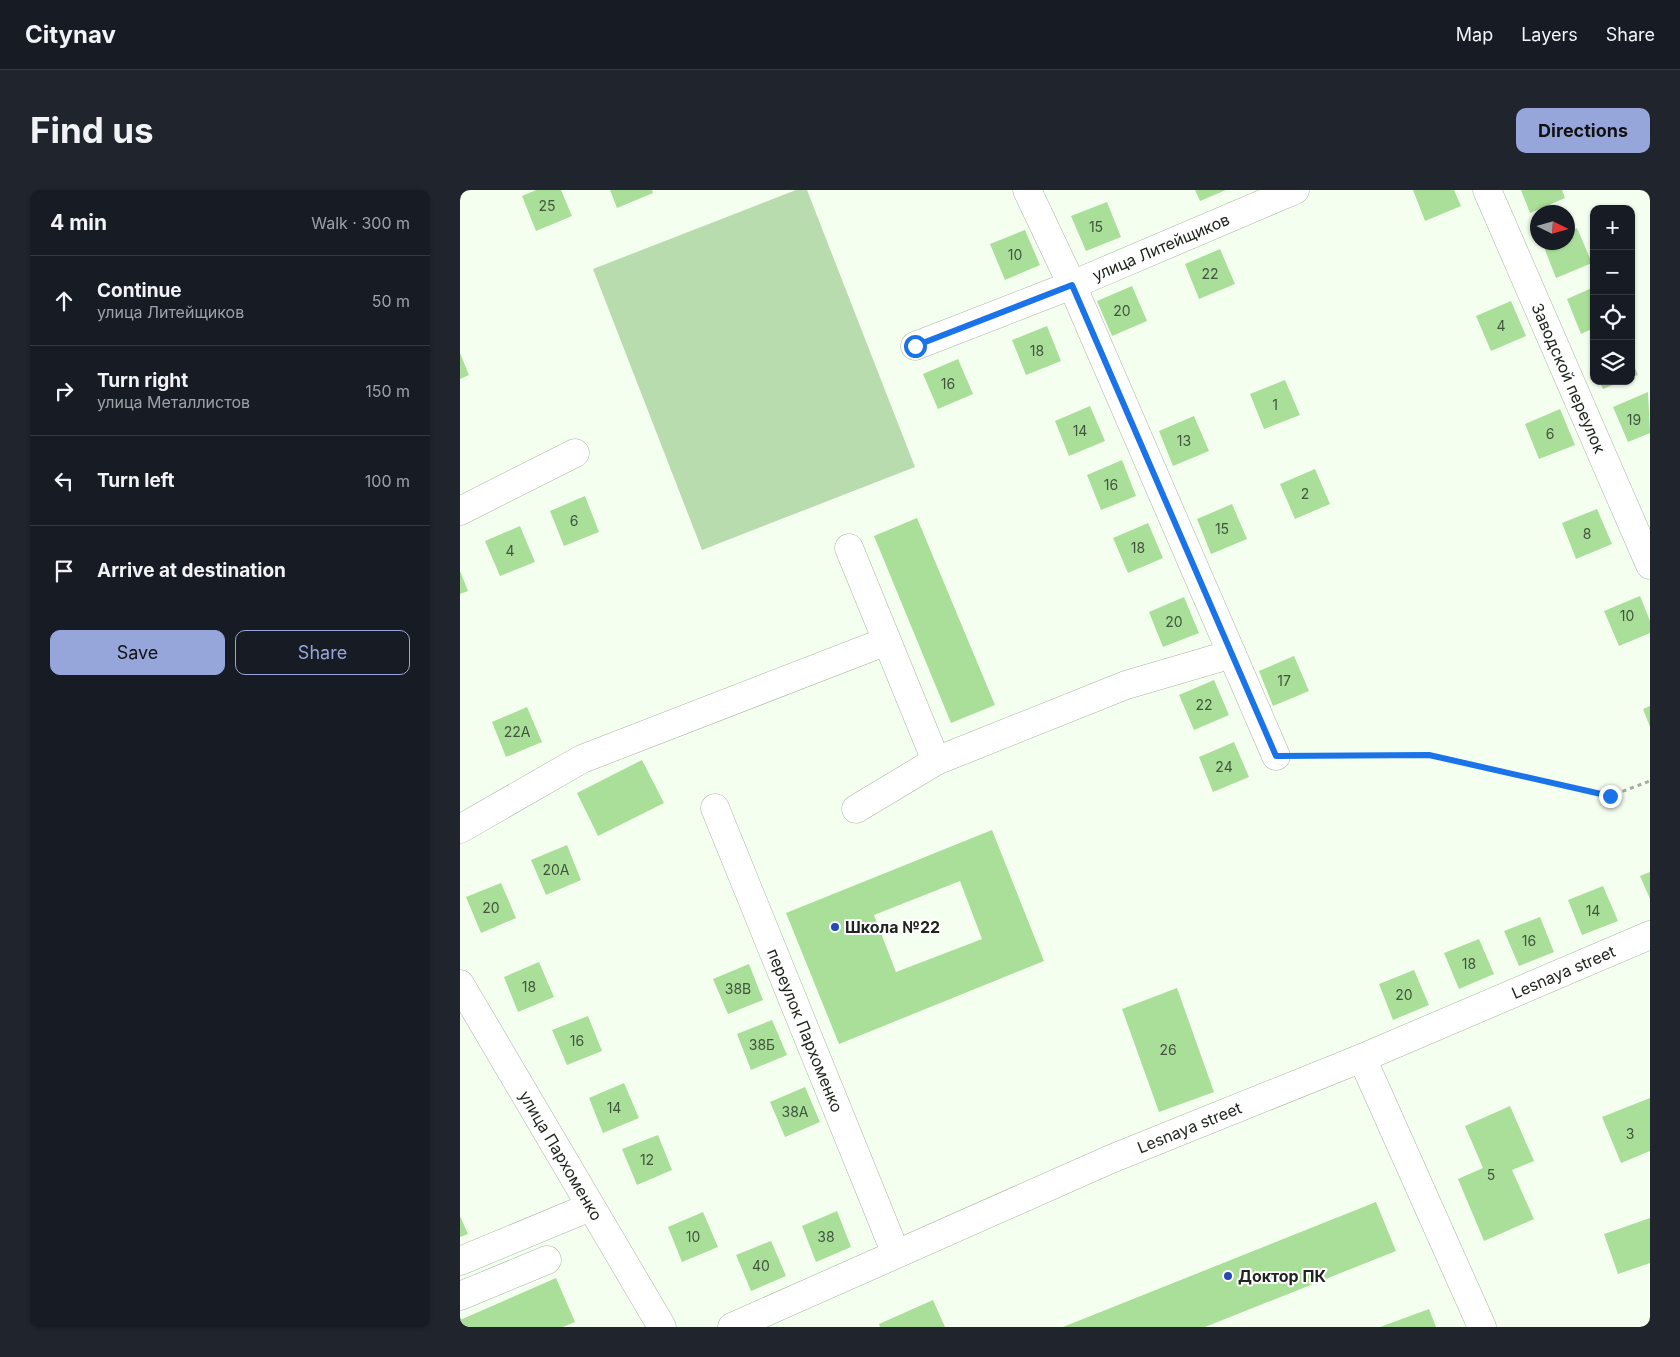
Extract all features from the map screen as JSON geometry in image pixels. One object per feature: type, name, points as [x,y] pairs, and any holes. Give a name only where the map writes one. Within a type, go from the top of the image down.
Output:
[{"type":"street","points":[[1027,190],[1072,285],[1276,756]]},
{"type":"street","name":"улица Литейщиков","points":[[915,346],[1072,285],[1294,190]]},
{"type":"street","name":"Заводской переулок","points":[[1487,190],[1650,565]]},
{"type":"street","points":[[460,511],[574,453]]},
{"type":"street","points":[[849,548],[936,761]]},
{"type":"street","points":[[460,829],[582,759],[887,641]]},
{"type":"street","points":[[856,809],[936,761],[1126,685],[1232,654]]},
{"type":"street","name":"переулок Пархоменко","points":[[715,808],[896,1254]]},
{"type":"street","name":"Lesnaya street","points":[[732,1327],[1110,1159],[1362,1058],[1650,935]]},
{"type":"street","name":"улица Пархоменко","points":[[460,984],[662,1327]]},
{"type":"street","points":[[1362,1058],[1482,1327]]},
{"type":"street","points":[[460,1261],[590,1207]]},
{"type":"street","points":[[460,1296],[547,1260]]},
{"type":"path","points":[[1276,756],[1429,755],[1610,796],[1650,781]]},
{"type":"green space","points":[[796,190],[807,190],[915,467],[702,550],[593,269]]},
{"type":"building","points":[[536,190],[561,190],[572,216],[536,231],[522,196]]},
{"type":"building","points":[[610,190],[652,190],[653,193],[617,208]]},
{"type":"building","points":[[1195,190],[1226,190],[1200,201]]},
{"type":"building","points":[[1413,190],[1454,190],[1461,206],[1425,221]]},
{"type":"building","points":[[1521,190],[1562,190],[1565,198],[1549,205],[1530,205],[1530,213]]},
{"type":"building","points":[[1107,202],[1121,237],[1086,251],[1071,216]]},
{"type":"building","points":[[1577,228],[1590,258],[1590,264],[1556,278],[1545,250],[1575,250],[1575,229]]},
{"type":"building","points":[[1025,230],[1040,265],[1005,280],[990,244]]},
{"type":"building","points":[[1220,249],[1235,284],[1199,299],[1185,264]]},
{"type":"building","points":[[1132,286],[1147,321],[1112,336],[1097,301]]},
{"type":"building","points":[[1590,289],[1590,330],[1581,334],[1567,299]]},
{"type":"building","points":[[1511,301],[1526,336],[1491,351],[1476,316]]},
{"type":"building","points":[[1047,326],[1061,361],[1026,375],[1012,340]]},
{"type":"building","points":[[460,353],[469,375],[460,379]]},
{"type":"building","points":[[958,359],[973,394],[938,409],[923,374]]},
{"type":"building","points":[[1285,380],[1300,415],[1264,429],[1250,394]]},
{"type":"building","points":[[1601,385],[1612,385],[1603,389]]},
{"type":"building","points":[[1648,392],[1650,433],[1628,442],[1613,407]]},
{"type":"building","points":[[1090,406],[1105,441],[1069,456],[1055,421]]},
{"type":"building","points":[[1560,409],[1575,445],[1539,459],[1525,424]]},
{"type":"building","points":[[1194,416],[1209,451],[1173,466],[1159,431]]},
{"type":"building","points":[[1122,460],[1136,496],[1101,510],[1087,475]]},
{"type":"building","points":[[1315,469],[1330,504],[1295,519],[1280,484]]},
{"type":"building","points":[[585,496],[599,532],[564,546],[550,511]]},
{"type":"building","points":[[1232,504],[1247,539],[1211,554],[1197,519]]},
{"type":"building","points":[[1597,509],[1612,544],[1576,559],[1562,523]]},
{"type":"building","points":[[917,518],[995,705],[951,723],[874,536]]},
{"type":"building","points":[[1148,523],[1163,558],[1128,573],[1113,538]]},
{"type":"building","points":[[520,526],[535,562],[500,576],[485,541]]},
{"type":"building","points":[[460,571],[468,591],[460,594]]},
{"type":"building","points":[[1640,596],[1650,621],[1650,633],[1619,646],[1604,611]]},
{"type":"building","points":[[1184,597],[1199,633],[1163,647],[1149,612]]},
{"type":"building","points":[[1294,656],[1309,691],[1273,706],[1259,671]]},
{"type":"building","points":[[1214,680],[1229,715],[1194,730],[1179,695]]},
{"type":"building","points":[[1650,706],[1650,727],[1643,709]]},
{"type":"building","points":[[527,707],[542,742],[506,757],[492,722]]},
{"type":"building","points":[[1234,742],[1249,777],[1213,792],[1199,757]]},
{"type":"building","points":[[642,760],[664,803],[598,836],[577,793]]},
{"type":"building","name":"Школа №22","points":[[992,830],[1044,961],[839,1044],[786,913]],"holes":[[[960,881],[982,939],[896,972],[874,915]]]},
{"type":"building","points":[[567,845],[581,880],[546,895],[531,860]]},
{"type":"building","points":[[1650,872],[1650,899],[1640,876]]},
{"type":"building","points":[[501,883],[516,918],[481,933],[466,897]]},
{"type":"building","points":[[1603,886],[1618,921],[1582,935],[1568,900]]},
{"type":"building","points":[[1540,917],[1554,952],[1519,966],[1504,931]]},
{"type":"building","points":[[1479,939],[1494,974],[1459,989],[1444,953]]},
{"type":"building","points":[[539,962],[554,997],[518,1012],[504,977]]},
{"type":"building","points":[[749,964],[763,1000],[728,1014],[713,979]]},
{"type":"building","points":[[1414,970],[1429,1005],[1393,1020],[1379,984]]},
{"type":"building","points":[[1177,988],[1214,1092],[1159,1112],[1122,1009]]},
{"type":"building","points":[[588,1016],[602,1051],[567,1065],[552,1030]]},
{"type":"building","points":[[772,1020],[787,1055],[751,1070],[737,1034]]},
{"type":"building","points":[[624,1083],[639,1118],[603,1133],[589,1098]]},
{"type":"building","points":[[805,1087],[820,1122],[785,1137],[770,1102]]},
{"type":"building","points":[[1650,1098],[1650,1151],[1621,1163],[1602,1117]]},
{"type":"building","points":[[1510,1106],[1534,1161],[1512,1170],[1534,1219],[1484,1241],[1458,1179],[1483,1168],[1465,1126]]},
{"type":"building","points":[[658,1135],[672,1170],[637,1185],[622,1149]]},
{"type":"building","points":[[1376,1202],[1396,1251],[1205,1327],[1063,1327]]},
{"type":"building","points":[[837,1211],[851,1247],[816,1262],[802,1226]]},
{"type":"building","points":[[703,1212],[718,1247],[682,1262],[668,1227]]},
{"type":"building","points":[[460,1216],[468,1234],[460,1237]]},
{"type":"building","points":[[1650,1218],[1650,1263],[1618,1274],[1604,1234]]},
{"type":"building","points":[[771,1241],[786,1276],[751,1291],[736,1255]]},
{"type":"building","points":[[556,1278],[575,1322],[563,1327],[460,1327],[460,1320]]},
{"type":"building","points":[[933,1300],[945,1327],[880,1327],[879,1324]]},
{"type":"building","points":[[1429,1309],[1436,1327],[1380,1327]]},
{"type":"place","name":"Школа №22","points":[[835,927]]},
{"type":"place","name":"Доктор ПК","points":[[1228,1276]]},
{"type":"route","points":[[915,346],[1072,285],[1276,756],[1429,755],[1610,796]]}]
